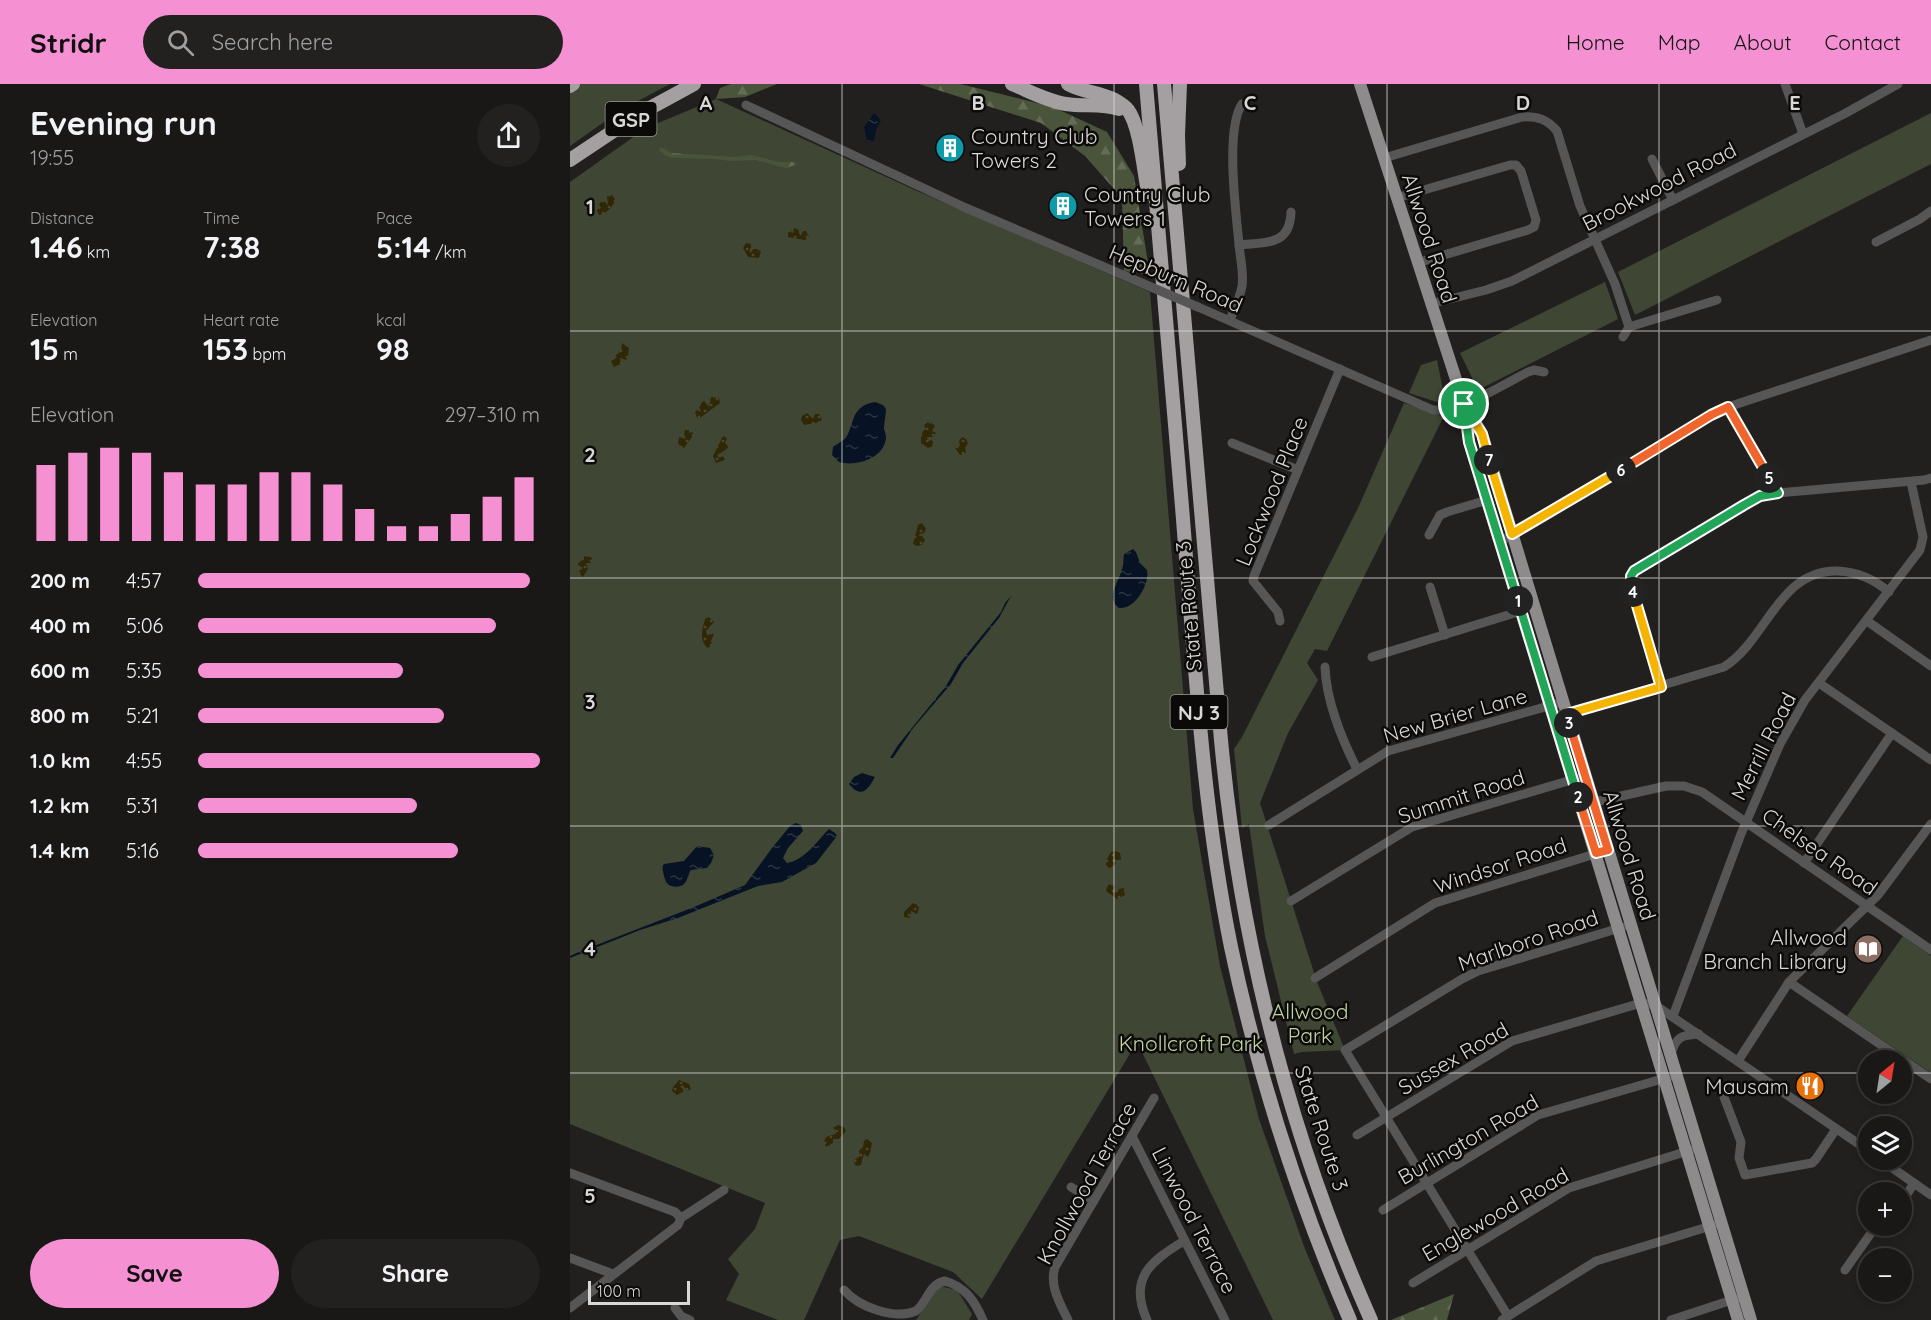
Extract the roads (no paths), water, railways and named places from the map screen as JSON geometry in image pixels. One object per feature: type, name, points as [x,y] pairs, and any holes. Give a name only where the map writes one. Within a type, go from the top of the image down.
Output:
[{"type":"highway","name":"GSP","points":[[570,160],[639,114],[694,84]]},
{"type":"highway","points":[[1012,84],[1063,104],[1117,109],[1130,117],[1133,123]]},
{"type":"highway","points":[[1068,84],[1120,103],[1128,111],[1137,135],[1148,197],[1173,470],[1186,560]]},
{"type":"highway","name":"State Route 3","points":[[1146,84],[1207,796],[1217,871],[1234,961],[1255,1051],[1284,1147],[1315,1234],[1350,1320]]},
{"type":"highway","name":"State Route 3","points":[[1164,84],[1221,749],[1240,890],[1261,996],[1292,1109],[1324,1203],[1371,1320]]},
{"type":"highway","points":[[1177,241],[1180,84]]},
{"type":"main road","name":"Allwood Road","points":[[1360,84],[1464,404],[1469,442],[1573,780],[1581,805],[1631,925],[1677,1074],[1693,1149],[1738,1298],[1751,1320]]},
{"type":"main road","name":"Allwood Road","points":[[1464,404],[1482,434],[1594,802],[1618,928],[1664,1078],[1693,1149]]},
{"type":"main road","name":"Allwood Road","points":[[1738,1298],[1738,1320]]},
{"type":"street","points":[[1785,84],[1803,134]]},
{"type":"street","name":"Brookwood Road","points":[[1430,304],[1502,285],[1898,84]]},
{"type":"street","points":[[1230,320],[1242,286],[1233,184],[1234,123],[1242,104]]},
{"type":"street","name":"Hepburn Road","points":[[746,105],[916,185],[1433,410],[1449,409],[1464,404],[1528,372],[1534,370],[1544,372]]},
{"type":"street","points":[[1384,158],[1522,117],[1539,117],[1549,123],[1557,131],[1580,206],[1618,293],[1629,327]]},
{"type":"street","points":[[1652,159],[1673,200]]},
{"type":"street","points":[[1396,198],[1510,165],[1516,165],[1521,171],[1536,220],[1534,226],[1528,230],[1417,263]]},
{"type":"street","points":[[1876,242],[1931,211]]},
{"type":"street","points":[[1239,245],[1270,242],[1283,236],[1290,226],[1291,212]]},
{"type":"street","points":[[1623,337],[1629,327],[1718,300]]},
{"type":"street","points":[[1500,542],[1728,407],[1931,340]]},
{"type":"street","name":"Lockwood Place","points":[[1280,621],[1278,612],[1253,581],[1340,369]]},
{"type":"street","points":[[1728,407],[1778,493]]},
{"type":"street","points":[[1232,443],[1298,470]]},
{"type":"street","points":[[1661,687],[1631,584],[1634,571],[1760,496],[1911,482],[1931,478]]},
{"type":"street","name":"Merrill Road","points":[[1673,1016],[1746,822],[1780,744],[1819,682],[1927,544],[1911,482]]},
{"type":"street","points":[[1430,535],[1440,516],[1487,501]]},
{"type":"street","points":[[1552,712],[1567,714],[1661,687],[1731,663],[1781,600],[1804,579],[1834,571],[1851,572],[1878,582],[1889,592]]},
{"type":"street","points":[[1430,588],[1444,635]]},
{"type":"street","points":[[1372,657],[1521,611]]},
{"type":"street","points":[[1867,621],[1931,666]]},
{"type":"street","points":[[1325,667],[1325,679],[1336,715],[1348,751],[1358,769]]},
{"type":"street","points":[[1819,682],[1931,760]]},
{"type":"street","name":"New Brier Lane","points":[[1269,825],[1388,751],[1552,712],[1563,702]]},
{"type":"street","points":[[1804,862],[1892,733]]},
{"type":"street","name":"Summit Road","points":[[1291,901],[1412,827],[1586,776]]},
{"type":"street","name":"Chelsea Road","points":[[1581,805],[1666,786],[1684,786],[1702,792],[1931,950]]},
{"type":"street","points":[[1738,1061],[1790,982],[1878,895],[1931,824]]},
{"type":"street","name":"Windsor Road","points":[[1315,978],[1435,903],[1602,852]]},
{"type":"street","name":"Marlboro Road","points":[[1387,1118],[1346,1050],[1478,971],[1631,925]]},
{"type":"street","points":[[1790,982],[1931,1079]]},
{"type":"street","points":[[1641,1003],[1655,1005],[1673,1016],[1858,1144]]},
{"type":"street","name":"Sussex Road","points":[[1357,1135],[1512,1041],[1641,1003]]},
{"type":"street","points":[[1671,1054],[1674,1043],[1680,1037],[1699,1034]]},
{"type":"street","name":"Burlington Road","points":[[1383,1210],[1538,1115],[1677,1074]]},
{"type":"street","points":[[1724,1097],[1742,1142],[1739,1158],[1745,1175],[1812,1163],[1836,1129]]},
{"type":"street","name":"Knollwood Terrace","points":[[1068,1320],[1054,1287],[1053,1274],[1154,1098]]},
{"type":"street","points":[[1387,1118],[1468,1250],[1505,1318],[1596,1261],[1716,1225]]},
{"type":"street","name":"Linwood Terrace","points":[[1132,1136],[1225,1320]]},
{"type":"street","name":"Englewood Road","points":[[1413,1283],[1569,1188],[1693,1149]]},
{"type":"street","points":[[1895,1170],[1931,1194]]},
{"type":"street","points":[[570,1173],[675,1212],[681,1218]]},
{"type":"street","points":[[1071,1187],[1094,1201]]},
{"type":"street","points":[[570,1308],[679,1224],[681,1218],[724,1190]]},
{"type":"street","points":[[1845,1270],[1869,1236]]},
{"type":"street","points":[[1147,1320],[1140,1303],[1144,1275],[1153,1261],[1184,1241]]},
{"type":"street","points":[[570,1258],[613,1274]]},
{"type":"street","points":[[844,1290],[863,1307],[896,1317],[918,1310],[935,1285],[945,1281],[960,1287],[970,1297],[983,1320]]},
{"type":"street","points":[[1671,1320],[1738,1298]]},
{"type":"street","points":[[675,1308],[681,1316],[690,1320]]},
{"type":"water","points":[[874,113],[881,120],[874,141],[867,141],[864,127]]},
{"type":"water","points":[[875,402],[886,409],[884,445],[868,460],[853,463],[839,462],[832,455],[833,447],[847,436],[862,406]]},
{"type":"water","points":[[1133,549],[1140,563],[1147,570],[1146,582],[1136,601],[1125,608],[1119,608],[1113,599],[1114,589],[1123,567],[1124,554]]},
{"type":"water","points":[[1011,596],[999,618],[963,663],[951,684],[914,727],[893,758],[890,758],[898,745],[946,686],[958,665],[1001,612]]},
{"type":"water","points":[[862,773],[875,777],[870,786],[861,792],[853,789],[849,784],[854,777]]},
{"type":"water","points":[[796,823],[801,825],[803,831],[788,848],[783,858],[787,863],[805,854],[829,829],[837,836],[816,863],[782,882],[758,886],[570,958],[581,951],[745,885],[790,826]]},
{"type":"water","points":[[697,846],[710,848],[714,855],[711,863],[707,868],[691,870],[686,881],[680,886],[675,887],[668,884],[662,867],[664,864],[684,861]]},
{"type":"place","name":"Country Club Towers 2","points":[[950,148]]},
{"type":"place","name":"Country Club Towers 1","points":[[1063,206]]},
{"type":"place","name":"Allwood Branch Library","points":[[1868,949]]},
{"type":"place","name":"Mausam","points":[[1810,1086]]},
{"type":"park label","name":"Allwood Park","points":[[1310,1023]]},
{"type":"park label","name":"Knollcroft Park","points":[[1191,1043]]}]
